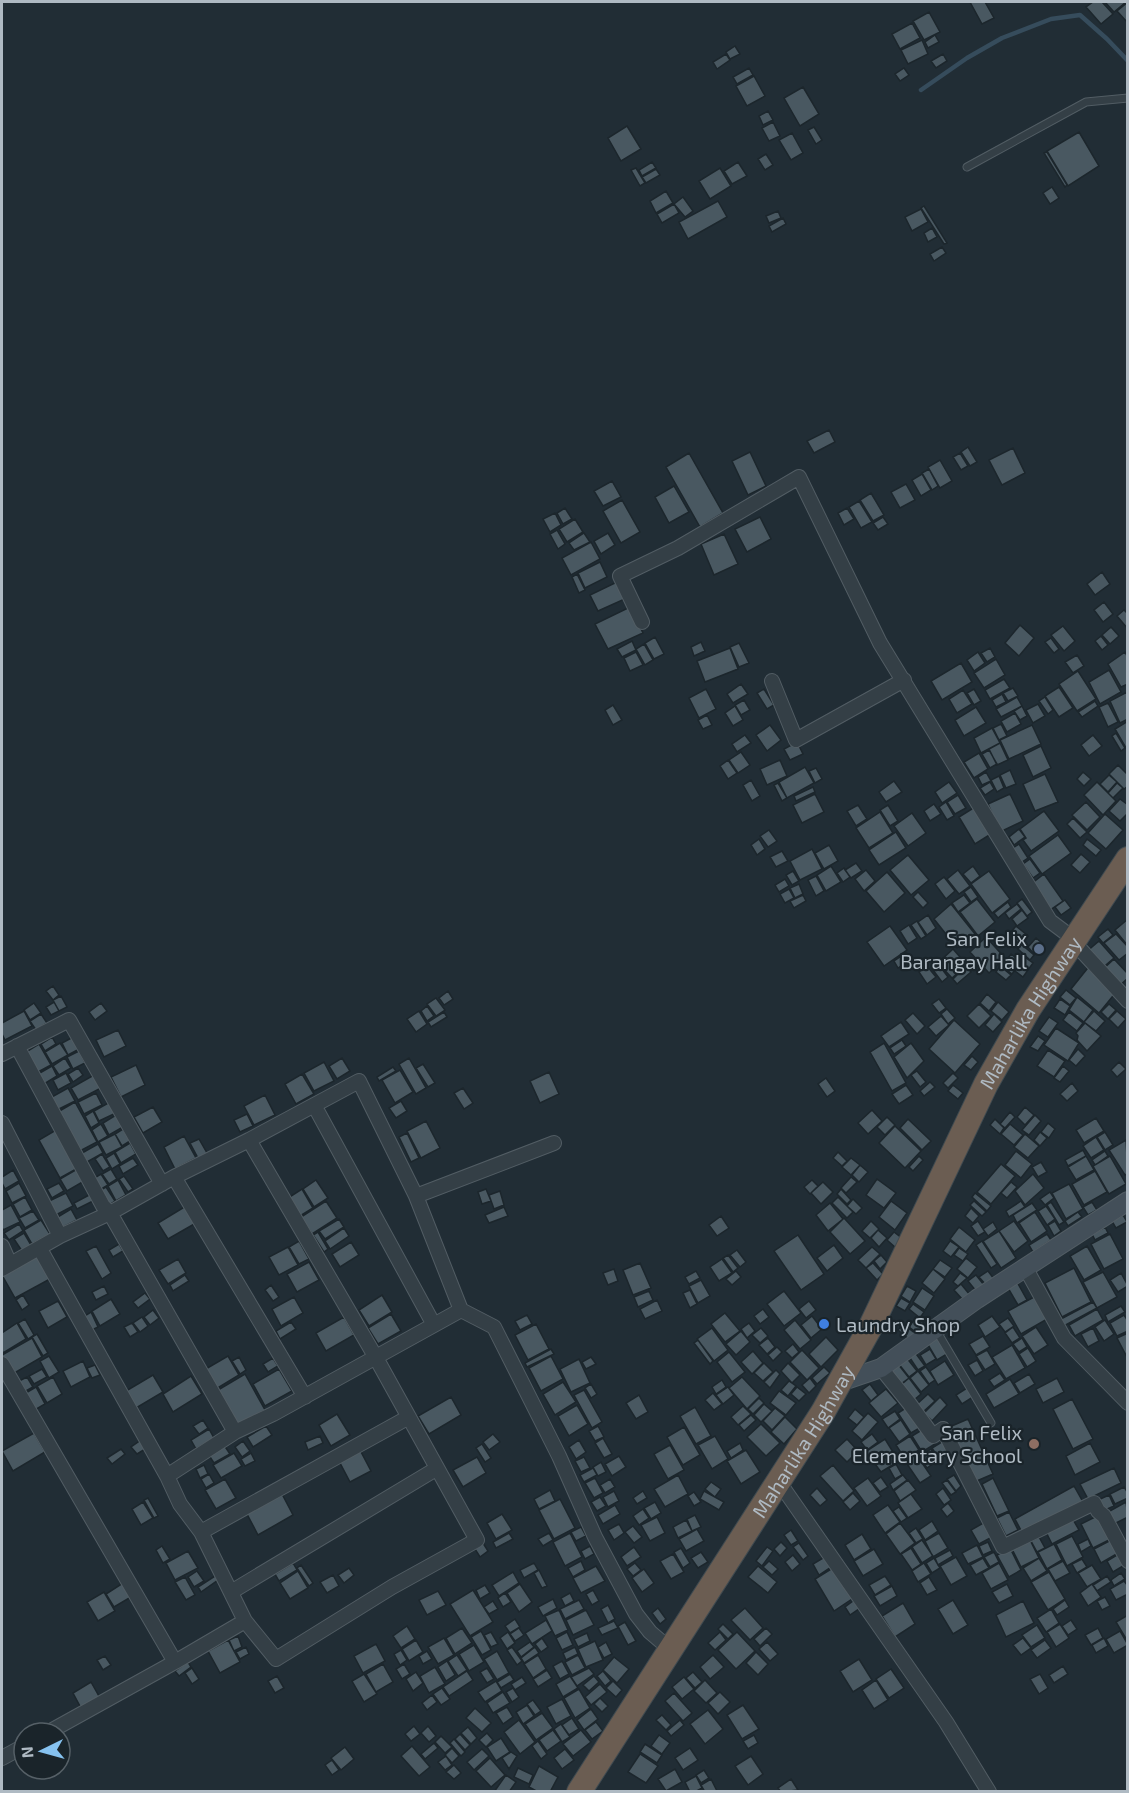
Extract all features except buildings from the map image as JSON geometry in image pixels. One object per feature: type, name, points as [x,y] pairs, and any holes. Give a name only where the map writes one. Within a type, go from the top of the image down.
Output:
[{"type":"highway","name":"Maharlika Highway","points":[[579,1791],[779,1482],[840,1382],[873,1324],[986,1084],[1028,1010],[1128,859]]},
{"type":"street","points":[[642,622],[620,576],[678,548],[799,477],[880,643],[1050,921],[1074,939],[1080,949],[1128,1001]]},
{"type":"street","points":[[772,681],[796,740],[904,680]]},
{"type":"street","points":[[2,1054],[69,1020],[162,1184]]},
{"type":"street","points":[[17,1046],[103,1206],[110,1213],[235,1432]]},
{"type":"street","points":[[2,1246],[6,1267],[60,1236],[110,1213],[174,1177],[359,1081],[416,1196],[461,1310],[494,1327],[559,1456],[594,1537],[636,1614],[650,1632],[671,1650]]},
{"type":"street","points":[[314,1105],[434,1325]]},
{"type":"street","points":[[2,1123],[60,1236]]},
{"type":"street","points":[[40,1249],[167,1476],[180,1504],[201,1532],[245,1621],[276,1659],[392,1587],[477,1540],[375,1356],[249,1140]]},
{"type":"street","points":[[416,1196],[554,1143]]},
{"type":"street","points":[[174,1177],[305,1397]]},
{"type":"street","points":[[840,1382],[881,1368],[1024,1267],[1128,1201]]},
{"type":"street","points":[[1024,1267],[1064,1338],[1128,1402]]},
{"type":"street","points":[[167,1476],[235,1432],[305,1397],[461,1310]]},
{"type":"street","points":[[2,1364],[175,1662]]},
{"type":"street","points":[[881,1368],[933,1436],[943,1429],[1003,1547],[1094,1503],[1104,1516],[1128,1561]]},
{"type":"street","points":[[201,1532],[409,1417]]},
{"type":"street","points":[[231,1592],[436,1469]]},
{"type":"street","points":[[779,1482],[946,1722],[989,1791]]},
{"type":"street","points":[[69,1721],[245,1621]]},
{"type":"lane","points":[[967,166],[1086,102],[1128,98]]},
{"type":"lane","points":[[936,1329],[991,1423]]},
{"type":"waterway","points":[[921,90],[967,58],[1002,38],[1051,19],[1080,15],[1128,61]]},
{"type":"place","name":"San Felix Barangay Hall","points":[[1039,949]]},
{"type":"place","name":"Laundry Shop","points":[[824,1324]]},
{"type":"place","name":"San Felix Elementary School","points":[[1034,1444]]}]
